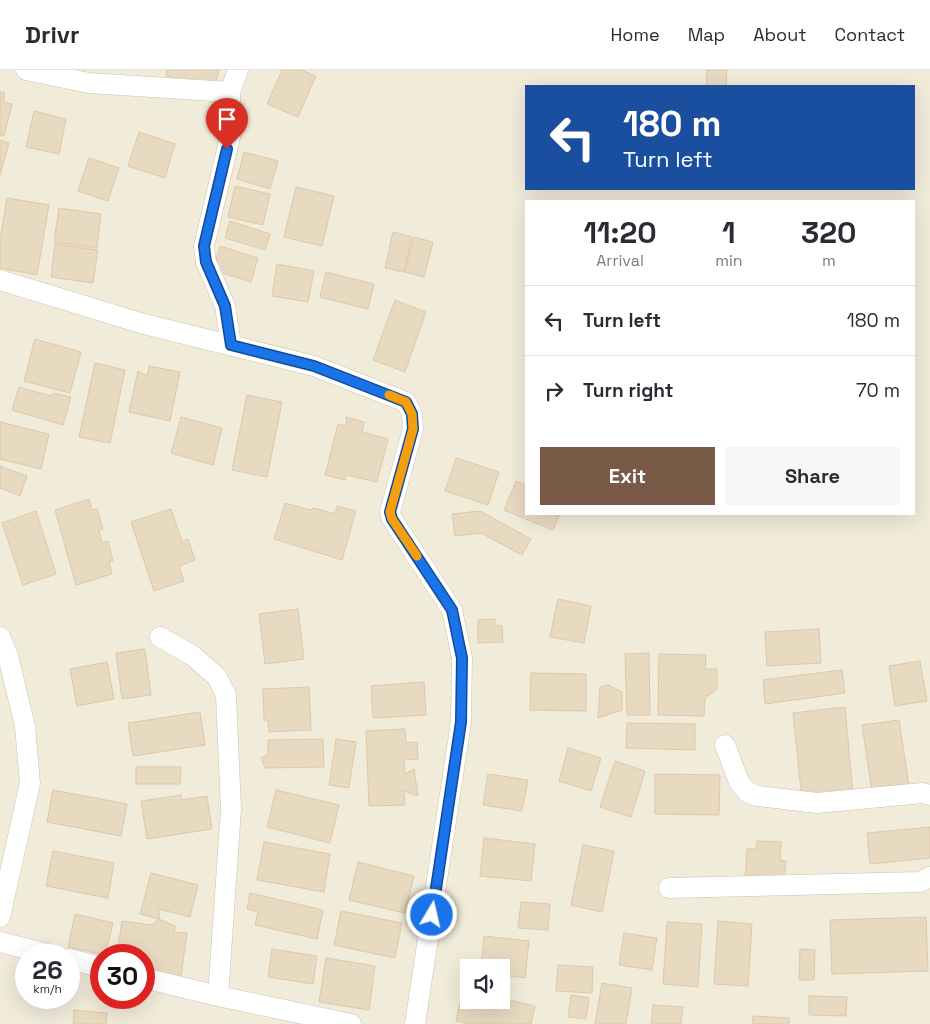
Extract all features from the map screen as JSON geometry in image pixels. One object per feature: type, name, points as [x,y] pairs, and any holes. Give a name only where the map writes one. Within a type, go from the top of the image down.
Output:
[{"type":"street","points":[[26,70],[90,83],[230,92]]},
{"type":"street","points":[[231,345],[225,306],[206,262],[204,246],[231,133],[230,92],[238,70]]},
{"type":"street","points":[[0,280],[144,324],[314,366],[406,402],[412,414],[413,429],[390,512],[392,519],[452,610],[462,658],[461,722],[415,1024]]},
{"type":"street","points":[[0,637],[8,656],[25,726],[30,783],[3,890],[0,917]]},
{"type":"street","points":[[160,637],[193,656],[217,677],[226,695],[231,809],[218,996]]},
{"type":"street","points":[[725,745],[746,792],[758,796],[817,803],[923,793],[930,795]]},
{"type":"street","points":[[669,888],[920,882],[930,877]]},
{"type":"street","points":[[0,942],[15,946]]},
{"type":"street","points":[[155,981],[351,1024]]},
{"type":"shaded area","points":[[0,70],[930,70],[930,1024],[0,1024]]},
{"type":"building","points":[[167,70],[219,70],[215,87],[166,76]]},
{"type":"building","points":[[282,70],[301,70],[316,76],[298,117],[267,104]]},
{"type":"building","points":[[707,70],[727,70],[726,85],[706,85]]},
{"type":"building","points":[[0,92],[5,93],[3,102],[12,104],[4,136],[0,135]]},
{"type":"building","points":[[34,111],[66,119],[59,154],[26,147]]},
{"type":"building","points":[[139,132],[175,144],[165,178],[128,166]]},
{"type":"building","points":[[0,140],[9,143],[0,175]]},
{"type":"building","points":[[244,152],[278,161],[270,189],[237,179]]},
{"type":"building","points":[[89,158],[119,168],[108,201],[78,191]]},
{"type":"building","points":[[235,186],[270,194],[263,225],[228,217]]},
{"type":"building","points":[[296,187],[334,196],[322,246],[284,237]]},
{"type":"building","points":[[7,198],[49,205],[37,275],[0,268],[0,240]]},
{"type":"building","points":[[59,208],[101,214],[97,248],[54,242]]},
{"type":"building","points":[[230,221],[270,234],[265,250],[225,238]]},
{"type":"building","points":[[393,232],[412,237],[404,272],[385,268]]},
{"type":"building","points":[[414,237],[433,242],[424,277],[405,272]]},
{"type":"building","points":[[55,244],[98,250],[93,283],[51,277]]},
{"type":"building","points":[[220,246],[258,258],[251,282],[213,270]]},
{"type":"building","points":[[277,264],[314,271],[308,302],[272,296]]},
{"type":"building","points":[[326,272],[374,284],[368,309],[320,297]]},
{"type":"building","points":[[395,300],[426,312],[405,372],[373,360]]},
{"type":"building","points":[[35,339],[81,352],[70,393],[24,381]]},
{"type":"building","points":[[95,363],[125,370],[110,443],[79,437]]},
{"type":"building","points":[[149,366],[180,372],[170,421],[129,412],[138,371],[147,376]]},
{"type":"building","points":[[19,387],[51,396],[53,393],[71,397],[63,425],[12,410]]},
{"type":"building","points":[[247,395],[282,402],[267,477],[232,470]]},
{"type":"building","points":[[181,417],[222,428],[213,465],[171,453]]},
{"type":"building","points":[[346,417],[364,422],[362,432],[388,439],[377,482],[346,475],[345,480],[325,475],[338,424],[347,426]]},
{"type":"building","points":[[0,422],[49,434],[41,469],[0,459]]},
{"type":"building","points":[[456,458],[499,472],[488,505],[445,491]]},
{"type":"building","points":[[0,466],[27,476],[20,496],[0,488]]},
{"type":"building","points":[[516,481],[525,485],[525,515],[560,515],[553,530],[504,510]]},
{"type":"building","points":[[89,499],[92,510],[97,509],[103,529],[99,530],[102,543],[108,541],[113,561],[109,562],[112,574],[76,585],[55,510]]},
{"type":"building","points":[[285,503],[335,514],[337,506],[356,511],[342,560],[274,539]]},
{"type":"building","points":[[171,509],[182,542],[188,539],[195,560],[179,566],[184,581],[154,591],[131,522]]},
{"type":"building","points":[[36,511],[56,574],[23,585],[2,523]]},
{"type":"building","points":[[480,511],[531,539],[522,555],[481,533],[455,536],[452,514]]},
{"type":"building","points":[[558,599],[591,606],[584,643],[550,637]]},
{"type":"building","points":[[298,609],[304,659],[265,664],[259,614]]},
{"type":"building","points":[[495,619],[495,626],[502,626],[503,642],[478,643],[478,620]]},
{"type":"building","points":[[819,629],[821,663],[767,666],[765,632]]},
{"type":"building","points":[[145,649],[151,695],[122,699],[116,653]]},
{"type":"building","points":[[649,653],[650,715],[627,715],[625,654]]},
{"type":"building","points":[[659,654],[706,655],[705,669],[717,669],[717,689],[705,698],[704,716],[658,715]]},
{"type":"building","points":[[920,661],[927,701],[895,706],[889,666]]},
{"type":"building","points":[[107,662],[114,699],[77,706],[70,669]]},
{"type":"building","points":[[842,670],[845,693],[765,704],[763,680]]},
{"type":"building","points":[[531,673],[586,674],[586,711],[530,710]]},
{"type":"building","points":[[424,682],[426,715],[373,718],[371,686]]},
{"type":"building","points":[[608,685],[622,692],[622,710],[598,718],[600,687]]},
{"type":"building","points":[[309,687],[311,730],[269,732],[268,720],[264,720],[263,689]]},
{"type":"building","points":[[845,707],[853,795],[802,800],[793,713]]},
{"type":"building","points":[[200,712],[205,745],[133,756],[128,723]]},
{"type":"building","points":[[899,720],[909,786],[872,791],[862,725]]},
{"type":"building","points":[[627,723],[695,724],[695,750],[626,748]]},
{"type":"building","points":[[405,729],[406,743],[417,742],[418,759],[404,760],[405,774],[414,769],[418,796],[404,791],[405,805],[369,806],[366,731]]},
{"type":"building","points":[[323,739],[324,767],[265,768],[261,758],[268,755],[268,740]]},
{"type":"building","points":[[336,739],[356,742],[349,788],[329,785]]},
{"type":"building","points":[[568,748],[601,758],[591,791],[559,781]]},
{"type":"building","points":[[615,761],[645,771],[631,817],[600,807]]},
{"type":"building","points":[[136,767],[181,767],[180,784],[136,784]]},
{"type":"building","points":[[488,774],[528,780],[522,811],[483,805]]},
{"type":"building","points":[[655,774],[720,775],[719,815],[655,814]]},
{"type":"building","points":[[53,790],[127,804],[121,836],[47,822]]},
{"type":"building","points":[[276,790],[339,805],[330,843],[267,827]]},
{"type":"building","points":[[181,795],[182,800],[207,796],[212,829],[147,839],[141,801]]},
{"type":"building","points":[[930,827],[930,858],[870,864],[867,833]]},
{"type":"building","points":[[484,838],[535,844],[531,881],[480,876]]},
{"type":"building","points":[[757,841],[781,842],[780,860],[786,861],[784,884],[745,881],[747,849],[756,849]]},
{"type":"building","points":[[264,842],[330,854],[324,892],[257,880]]},
{"type":"building","points":[[583,845],[614,851],[602,912],[571,905]]},
{"type":"building","points":[[53,851],[114,863],[108,898],[46,886]]},
{"type":"building","points":[[358,862],[414,876],[405,913],[349,900]]},
{"type":"building","points":[[151,873],[198,885],[190,917],[159,909],[159,919],[140,914]]},
{"type":"building","points":[[250,893],[323,910],[317,939],[255,925],[258,912],[247,909]]},
{"type":"building","points":[[521,902],[550,904],[548,930],[518,928]]},
{"type":"building","points":[[341,911],[402,923],[395,958],[334,945]]},
{"type":"building","points":[[75,914],[113,923],[108,944],[90,944],[90,952],[80,950],[80,944],[69,944]]},
{"type":"building","points":[[926,917],[928,971],[832,974],[830,920]]},
{"type":"building","points":[[159,919],[175,926],[174,932],[187,933],[181,976],[155,972],[155,944],[119,944],[122,921],[152,925]]},
{"type":"building","points":[[718,921],[752,924],[748,986],[714,984]]},
{"type":"building","points":[[667,922],[702,924],[698,987],[663,984]]},
{"type":"building","points":[[624,933],[657,938],[652,970],[619,965]]},
{"type":"building","points":[[484,936],[529,941],[525,978],[510,976],[510,959],[482,959]]},
{"type":"building","points":[[272,949],[317,956],[313,984],[268,977]]},
{"type":"building","points":[[800,949],[815,950],[814,980],[799,980]]},
{"type":"building","points":[[326,958],[375,966],[369,1010],[319,1002]]},
{"type":"building","points":[[558,965],[593,967],[592,993],[556,991]]},
{"type":"building","points":[[602,983],[632,988],[626,1024],[595,1024]]},
{"type":"building","points":[[571,995],[589,998],[586,1019],[568,1017]]},
{"type":"building","points":[[809,996],[847,997],[846,1016],[809,1015]]},
{"type":"building","points":[[510,1000],[535,1006],[531,1024],[469,1024],[456,1021],[460,1003],[460,1009],[510,1009]]},
{"type":"building","points":[[653,1005],[683,1007],[681,1024],[651,1024]]},
{"type":"building","points":[[74,1010],[107,1013],[106,1024],[73,1024]]},
{"type":"building","points":[[753,1016],[789,1018],[789,1024],[752,1024]]},
{"type":"slow traffic","points":[[389,395],[406,402],[412,414],[413,429],[390,512],[392,519],[417,556]]},
{"type":"route","points":[[227,149],[204,246],[206,262],[225,306],[231,345],[314,366],[406,402],[412,414],[413,429],[390,512],[392,519],[452,610],[462,658],[461,722],[432,915]]}]
